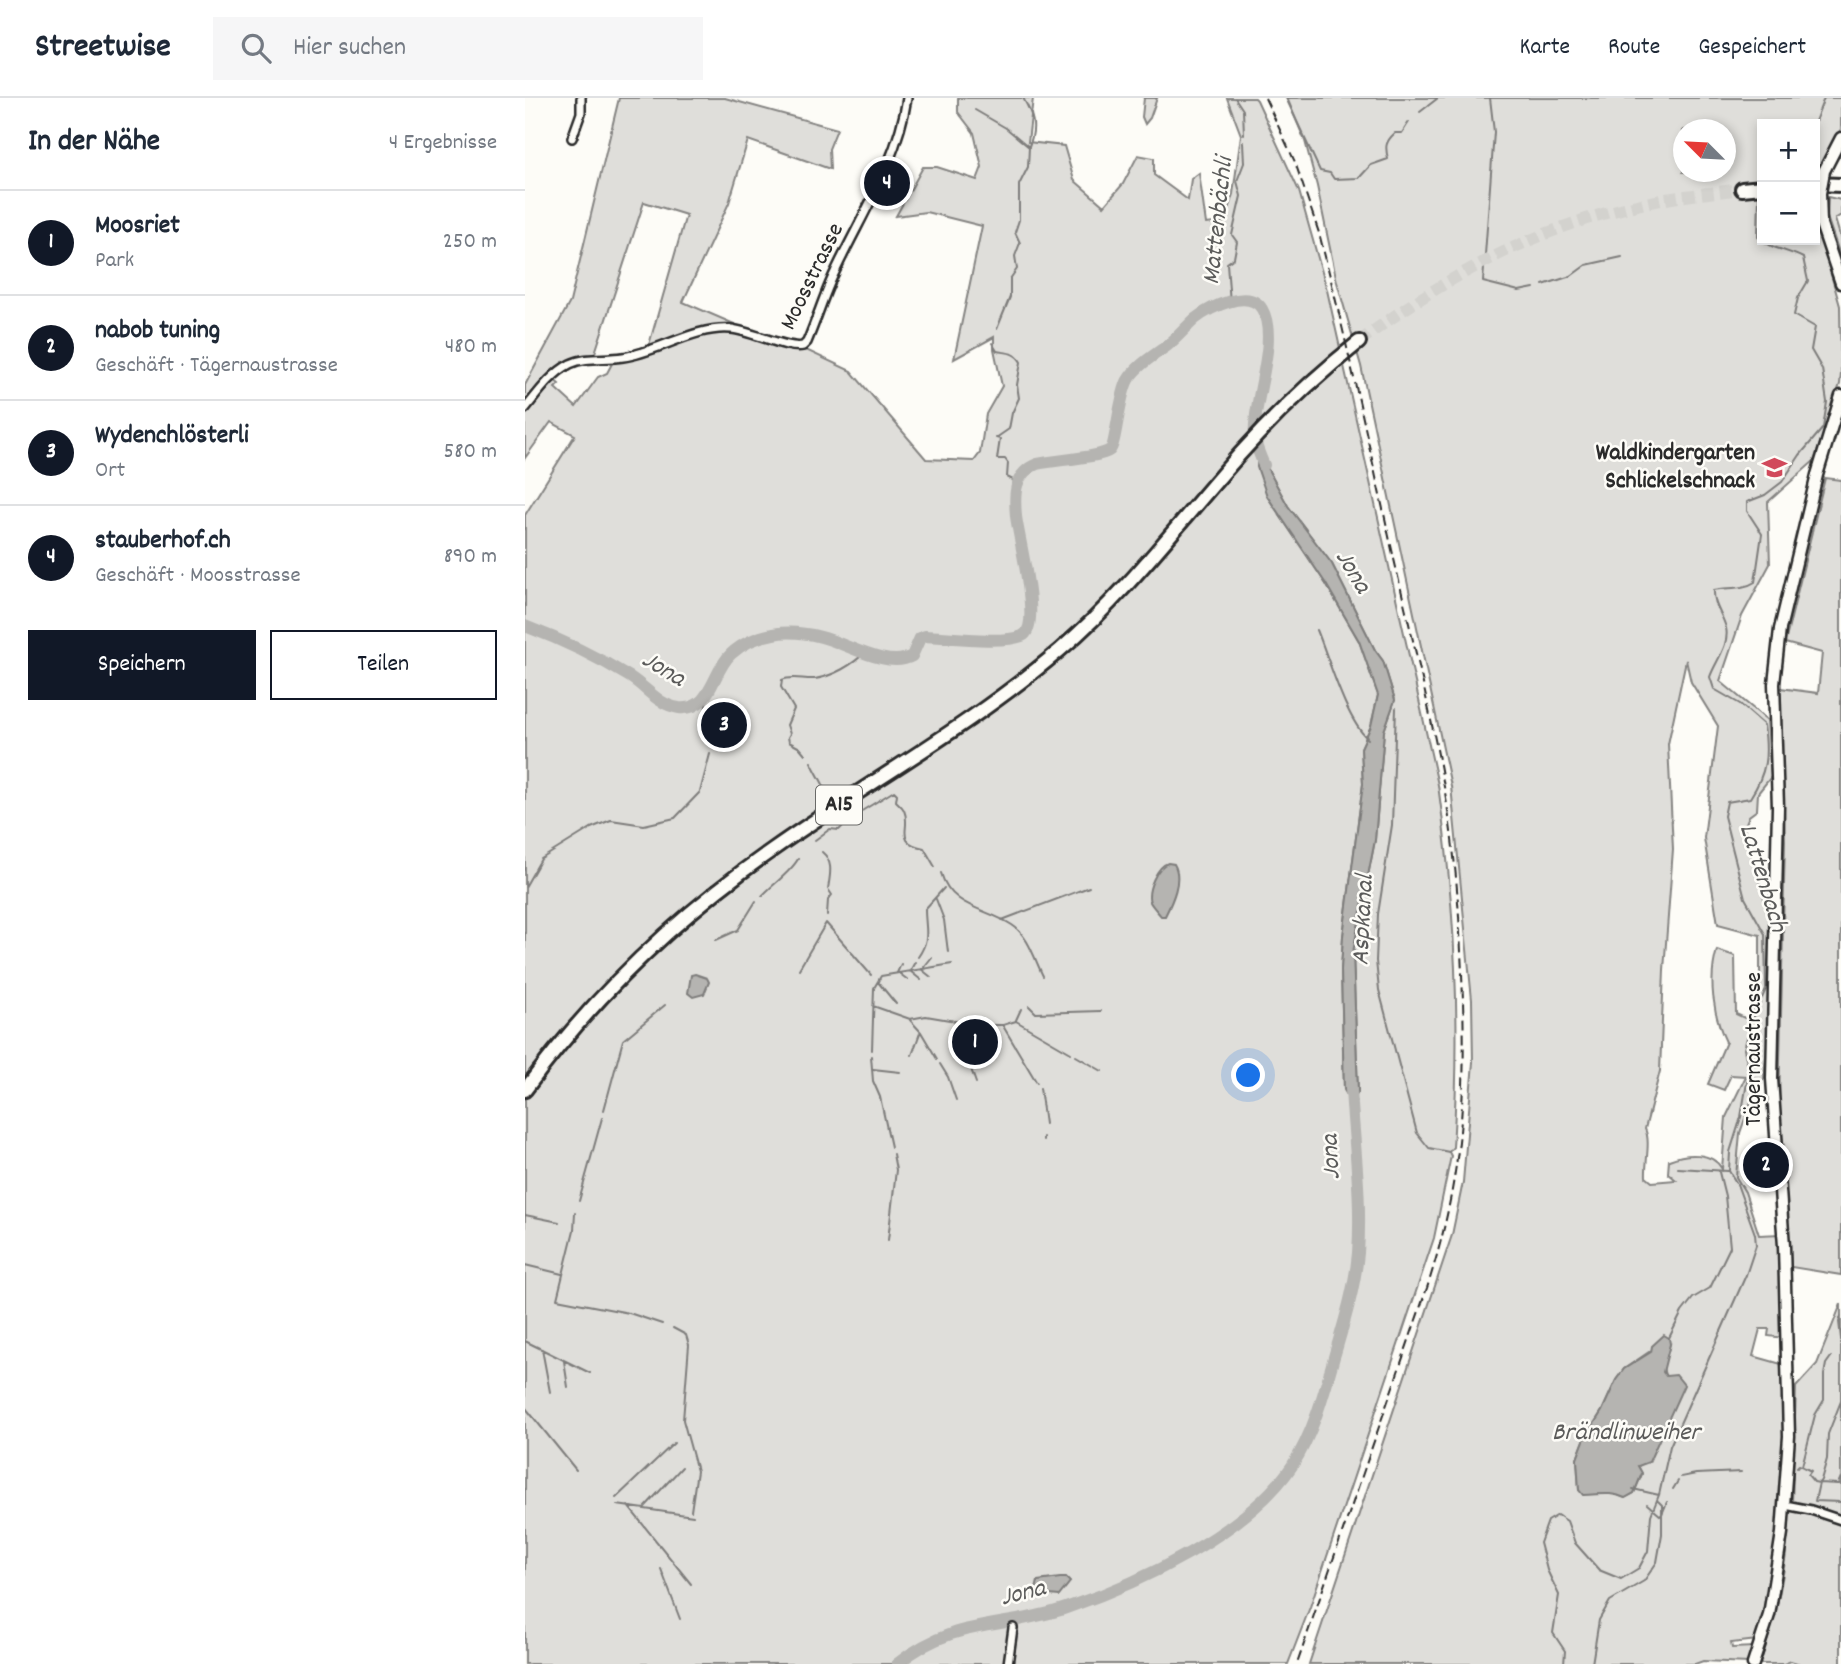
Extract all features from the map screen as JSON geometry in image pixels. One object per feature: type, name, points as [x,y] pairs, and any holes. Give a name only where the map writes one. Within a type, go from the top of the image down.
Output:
[{"type":"highway","points":[[1820,188],[1841,184]]},
{"type":"highway","name":"A15","points":[[525,1090],[605,995],[706,900],[801,830],[986,708],[1063,647],[1137,573],[1240,454],[1283,409],[1359,342]]},
{"type":"street","points":[[572,138],[581,113],[582,98]]},
{"type":"street","name":"Moosstrasse","points":[[525,410],[551,378],[571,363],[647,352],[706,330],[745,331],[791,347],[803,346],[891,153],[904,116],[907,98]]},
{"type":"street","points":[[1820,182],[1841,138]]},
{"type":"street","points":[[1820,215],[1841,283]]},
{"type":"street","name":"Tägernaustrasse","points":[[1753,1664],[1769,1615],[1783,1534],[1789,1436],[1784,1246],[1772,1079],[1778,807],[1774,684],[1780,629],[1817,475],[1841,396]]},
{"type":"street","points":[[1785,1505],[1841,1520]]},
{"type":"street","points":[[1008,1664],[1013,1628]]},
{"type":"shaded area","points":[[619,98],[725,98],[837,129],[829,149],[830,169],[748,140],[729,203],[683,302],[762,336],[803,346],[808,351],[851,371],[926,459],[974,461],[980,453],[986,414],[1002,386],[994,337],[954,359],[982,226],[926,212],[896,216],[923,167],[937,167],[977,180],[982,167],[974,133],[958,112],[958,98],[1033,98],[1028,142],[1064,146],[1074,180],[1104,206],[1123,184],[1138,155],[1154,158],[1154,175],[1188,200],[1191,179],[1199,173],[1206,224],[1224,222],[1233,194],[1241,135],[1227,98],[1257,100],[1299,191],[1327,290],[1438,785],[1449,875],[1456,1011],[1453,1147],[1449,1152],[1451,1156],[1434,1238],[1310,1607],[1288,1664],[525,1664],[525,515],[575,435],[551,422],[525,458],[525,385],[570,302]],"holes":[[[644,202],[686,215],[647,352],[615,358],[607,373],[598,377],[576,407],[555,388],[559,384],[552,378],[584,359],[593,359]],[[1258,452],[1288,506],[1332,564],[1383,661],[1395,700],[1384,731],[1375,840],[1353,952],[1358,1092],[1344,1089],[1341,970],[1363,784],[1361,748],[1371,726],[1378,695],[1359,641],[1326,584],[1267,496]]]},
{"type":"shaded area","points":[[1144,98],[1157,98],[1145,124],[1142,117]]},
{"type":"shaded area","points":[[1287,98],[1841,98],[1841,129],[1820,168],[1820,119],[1757,119],[1757,245],[1820,245],[1820,236],[1840,306],[1841,373],[1840,384],[1814,461],[1768,502],[1770,564],[1742,616],[1720,681],[1767,720],[1771,777],[1758,793],[1757,810],[1749,816],[1744,828],[1773,929],[1771,999],[1764,1079],[1754,1093],[1740,1133],[1736,1177],[1745,1192],[1759,1235],[1781,1234],[1785,1338],[1768,1336],[1769,1329],[1760,1329],[1753,1356],[1785,1365],[1787,1432],[1778,1546],[1766,1613],[1757,1640],[1731,1643],[1732,1648],[1754,1647],[1749,1663],[1703,1661],[1695,1664],[1309,1664],[1452,1235],[1463,1182],[1473,1062],[1472,1000],[1451,786],[1361,366],[1337,282],[1305,141]],"holes":[[[1686,660],[1691,682],[1718,726],[1704,838],[1718,924],[1760,935],[1760,985],[1749,1020],[1736,1014],[1735,956],[1717,950],[1713,997],[1726,1042],[1708,1084],[1724,1090],[1731,1075],[1746,1076],[1726,1117],[1722,1169],[1718,1163],[1705,1156],[1683,1156],[1669,1160],[1668,1173],[1676,1180],[1652,1182],[1646,1177],[1648,1146],[1645,1129],[1660,1071],[1673,849],[1668,744]],[[1670,1344],[1663,1367],[1665,1376],[1638,1466],[1642,1474],[1634,1493],[1625,1498],[1610,1492],[1579,1490],[1577,1459],[1585,1438],[1602,1411],[1616,1380],[1624,1369],[1652,1350]]]},
{"type":"shaded area","points":[[1828,197],[1841,200],[1841,215],[1835,219],[1841,239],[1841,258],[1827,217]]},
{"type":"shaded area","points":[[1825,478],[1841,480],[1841,1275],[1791,1267],[1779,1105],[1785,840],[1780,688],[1818,693],[1822,653],[1785,643]]},
{"type":"shaded area","points":[[1841,1304],[1841,1517],[1792,1503],[1796,1387],[1817,1364]]},
{"type":"shaded area","points":[[1789,1506],[1841,1520],[1841,1664],[1800,1664],[1791,1661],[1784,1664],[1760,1664],[1781,1586]]},
{"type":"water","points":[[1258,451],[1288,506],[1332,564],[1383,661],[1395,700],[1384,731],[1375,840],[1353,952],[1358,1092],[1352,1104],[1344,1090],[1341,970],[1343,936],[1363,784],[1361,748],[1371,726],[1378,695],[1359,641],[1326,584],[1267,496],[1257,467]]},
{"type":"water","points":[[1168,863],[1174,864],[1177,883],[1168,910],[1165,916],[1161,916],[1149,897],[1156,874]]},
{"type":"water","points":[[691,975],[707,978],[709,982],[704,994],[693,997],[688,993]]},
{"type":"water","name":"Brändlinweiher","points":[[1664,1335],[1669,1338],[1670,1344],[1663,1372],[1666,1376],[1676,1375],[1684,1385],[1649,1462],[1638,1466],[1642,1473],[1634,1493],[1625,1498],[1609,1494],[1583,1495],[1579,1490],[1577,1459],[1585,1438],[1624,1369],[1651,1352],[1652,1346]]},
{"type":"water","points":[[1066,1578],[1070,1582],[1059,1596],[1040,1594],[1036,1590],[1038,1581]]},
{"type":"waterway","points":[[1023,98],[1033,121],[1029,146]]},
{"type":"waterway","points":[[1235,98],[1243,110],[1244,134]]},
{"type":"waterway","points":[[1286,98],[1320,171],[1330,173],[1334,179],[1359,178],[1371,165],[1388,159],[1388,142],[1395,133],[1402,133],[1409,122]]},
{"type":"waterway","points":[[1420,112],[1438,98]]},
{"type":"waterway","points":[[1490,98],[1494,132],[1483,282],[1519,291],[1534,288]]},
{"type":"waterway","name":"Lattenbach","points":[[1816,119],[1824,98]]},
{"type":"waterway","points":[[975,110],[1006,128],[1029,147],[1028,167],[1019,185],[1019,220],[1015,232],[1020,243],[1015,256],[1017,269],[1010,279],[1010,297],[997,329]]},
{"type":"waterway","name":"Mattenbächli","points":[[1230,303],[1227,263],[1234,258],[1237,242],[1232,235],[1241,196],[1237,181],[1244,163],[1243,142]]},
{"type":"waterway","name":"Lattenbach","points":[[1564,1664],[1565,1651],[1553,1633],[1559,1595],[1547,1570],[1540,1543],[1548,1521],[1558,1515],[1567,1521],[1575,1543],[1599,1570],[1621,1579],[1639,1568],[1648,1551],[1651,1515],[1659,1495],[1670,1446],[1746,1275],[1756,1245],[1755,1234],[1737,1184],[1729,1171],[1730,1152],[1741,1117],[1749,1071],[1744,1049],[1751,1023],[1766,989],[1765,934],[1745,898],[1724,816],[1727,802],[1750,798],[1756,789],[1765,763],[1766,745],[1764,725],[1740,704],[1714,689],[1710,677],[1727,634],[1714,590],[1755,582],[1762,534],[1747,511],[1747,502],[1765,495],[1782,482],[1823,428],[1827,402],[1822,369],[1811,350],[1815,327],[1794,315],[1798,298],[1808,281],[1803,258],[1770,245]]},
{"type":"waterway","points":[[1543,285],[1571,276],[1586,265],[1622,257]]},
{"type":"waterway","name":"Jona","points":[[525,626],[604,662],[630,677],[659,700],[679,708],[690,707],[705,697],[725,661],[736,650],[751,641],[773,634],[815,636],[891,660],[912,656],[920,638],[925,636],[989,640],[1022,636],[1028,629],[1030,600],[1016,516],[1015,500],[1020,479],[1029,468],[1037,464],[1097,455],[1110,450],[1125,387],[1132,375],[1195,319],[1219,305],[1239,300],[1256,303],[1262,309],[1267,322],[1267,354],[1255,425],[1255,440],[1264,465]]},
{"type":"waterway","points":[[992,343],[997,351],[1014,355],[1021,362],[1017,385],[1019,398],[1009,429],[996,438],[1000,439],[997,459],[1005,459],[1008,463],[1007,477],[1017,482]]},
{"type":"waterway","points":[[1317,630],[1345,704],[1368,739]]},
{"type":"waterway","points":[[805,754],[789,742],[787,725],[794,709],[781,687],[782,680],[815,679],[836,673],[865,652]]},
{"type":"waterway","points":[[703,733],[707,696]]},
{"type":"waterway","name":"Aspkanal","points":[[1396,708],[1392,825],[1378,914],[1376,961],[1379,990],[1417,1133],[1429,1148],[1449,1152]]},
{"type":"waterway","points":[[525,887],[541,859],[591,828],[611,820],[644,825],[675,818],[700,792],[710,754]]},
{"type":"waterway","points":[[811,762],[825,788]]},
{"type":"waterway","points":[[844,822],[894,791],[897,794],[896,801],[906,817],[906,838],[924,848],[935,867]]},
{"type":"waterway","points":[[815,840],[830,829],[839,830],[845,824],[844,821]]},
{"type":"waterway","points":[[822,852],[830,869],[828,889],[832,895],[828,900],[827,915]]},
{"type":"waterway","points":[[762,896],[798,859]]},
{"type":"waterway","points":[[941,873],[946,885],[961,900],[1018,929],[1027,941],[1043,976]]},
{"type":"waterway","points":[[1002,920],[1089,887]]},
{"type":"waterway","points":[[918,957],[926,939],[925,909],[944,888]]},
{"type":"waterway","points":[[936,899],[944,920],[948,952]]},
{"type":"waterway","points":[[716,940],[738,930],[756,901]]},
{"type":"waterway","points":[[799,969],[826,923],[871,975]]},
{"type":"waterway","points":[[924,967],[932,957]]},
{"type":"waterway","points":[[915,962],[910,971],[921,980]]},
{"type":"waterway","points":[[897,973],[901,964]]},
{"type":"waterway","points":[[872,1050],[874,988],[881,976],[952,964]]},
{"type":"waterway","points":[[921,969],[931,977]]},
{"type":"waterway","points":[[900,974],[908,980]]},
{"type":"waterway","points":[[878,982],[896,1004]]},
{"type":"waterway","points":[[604,1110],[623,1040],[665,1005]]},
{"type":"waterway","points":[[873,1006],[910,1019],[926,1016],[979,1025],[1003,1025],[1016,1021],[1071,1053]]},
{"type":"waterway","points":[[1029,1006],[1036,1013],[1101,1011]]},
{"type":"waterway","points":[[1016,1020],[1021,1009]]},
{"type":"waterway","points":[[910,1020],[921,1032],[937,1059]]},
{"type":"waterway","points":[[954,1021],[976,1083]]},
{"type":"waterway","points":[[1003,1026],[1037,1083]]},
{"type":"waterway","points":[[912,1055],[920,1033]]},
{"type":"waterway","points":[[871,1056],[873,1081],[880,1097],[891,1147]]},
{"type":"waterway","points":[[1076,1056],[1102,1071]]},
{"type":"waterway","points":[[940,1064],[956,1100]]},
{"type":"waterway","points":[[873,1069],[900,1072]]},
{"type":"waterway","points":[[1040,1088],[1045,1124]]},
{"type":"waterway","name":"Jona","points":[[897,1664],[918,1649],[959,1631],[1066,1608],[1126,1585],[1158,1569],[1221,1533],[1249,1513],[1273,1490],[1292,1466],[1306,1441],[1322,1399],[1349,1305],[1357,1266],[1359,1212],[1351,1089]]},
{"type":"waterway","points":[[579,1201],[602,1118]]},
{"type":"waterway","points":[[888,1240],[896,1170],[893,1154]]},
{"type":"waterway","points":[[1678,1168],[1728,1171]]},
{"type":"waterway","points":[[1669,1338],[1682,1312],[1693,1298],[1710,1288],[1730,1247],[1725,1196],[1719,1172]]},
{"type":"waterway","points":[[575,1213],[574,1230],[557,1299],[629,1313],[662,1324]]},
{"type":"waterway","points":[[525,1215],[559,1222]]},
{"type":"waterway","points":[[525,1265],[562,1274]]},
{"type":"waterway","points":[[1841,1316],[1841,1339]]},
{"type":"waterway","points":[[673,1328],[686,1335],[689,1345],[683,1420],[697,1471],[691,1511]]},
{"type":"waterway","points":[[525,1341],[590,1373]]},
{"type":"waterway","points":[[542,1349],[550,1392]]},
{"type":"waterway","points":[[1802,1466],[1815,1415],[1824,1400],[1824,1375],[1826,1364],[1831,1357]]},
{"type":"waterway","points":[[564,1361],[568,1387]]},
{"type":"waterway","points":[[1797,1467],[1799,1465],[1811,1471],[1808,1475],[1814,1482],[1819,1483],[1827,1459],[1828,1434],[1841,1401]]},
{"type":"waterway","points":[[525,1407],[576,1470]]},
{"type":"waterway","points":[[616,1498],[674,1443]]},
{"type":"waterway","points":[[645,1507],[682,1467]]},
{"type":"waterway","points":[[1681,1477],[1741,1472]]},
{"type":"waterway","points":[[1841,1477],[1838,1484],[1819,1483],[1815,1501],[1841,1502]]},
{"type":"waterway","points":[[1673,1489],[1678,1481]]},
{"type":"waterway","points":[[1633,1489],[1659,1495]]},
{"type":"waterway","points":[[1592,1664],[1599,1620],[1610,1601],[1644,1581],[1657,1562],[1662,1534],[1662,1505],[1658,1501]]},
{"type":"waterway","points":[[1662,1514],[1667,1502]]},
{"type":"waterway","name":"Lattenbach","points":[[1647,1504],[1661,1516]]},
{"type":"waterway","points":[[617,1505],[693,1516]]},
{"type":"waterway","points":[[628,1506],[691,1584]]},
{"type":"waterway","points":[[661,1569],[680,1619]]},
{"type":"tunnel","points":[[1359,342],[1460,275],[1531,240],[1569,225],[1646,203],[1742,189]]},
{"type":"railway","points":[[1265,98],[1295,162],[1319,233],[1425,691],[1453,846],[1463,1001],[1459,1146],[1438,1251],[1297,1664]]},
{"type":"place","name":"stauberhof.ch","points":[[887,183]]},
{"type":"place","name":"Waldkindergarten Schlickelschnack","points":[[1775,468]]},
{"type":"place","name":"Wydenchlösterli","points":[[724,725]]},
{"type":"place","name":"Moosriet","points":[[975,1042]]},
{"type":"place","name":"nabob tuning","points":[[1766,1165]]}]
